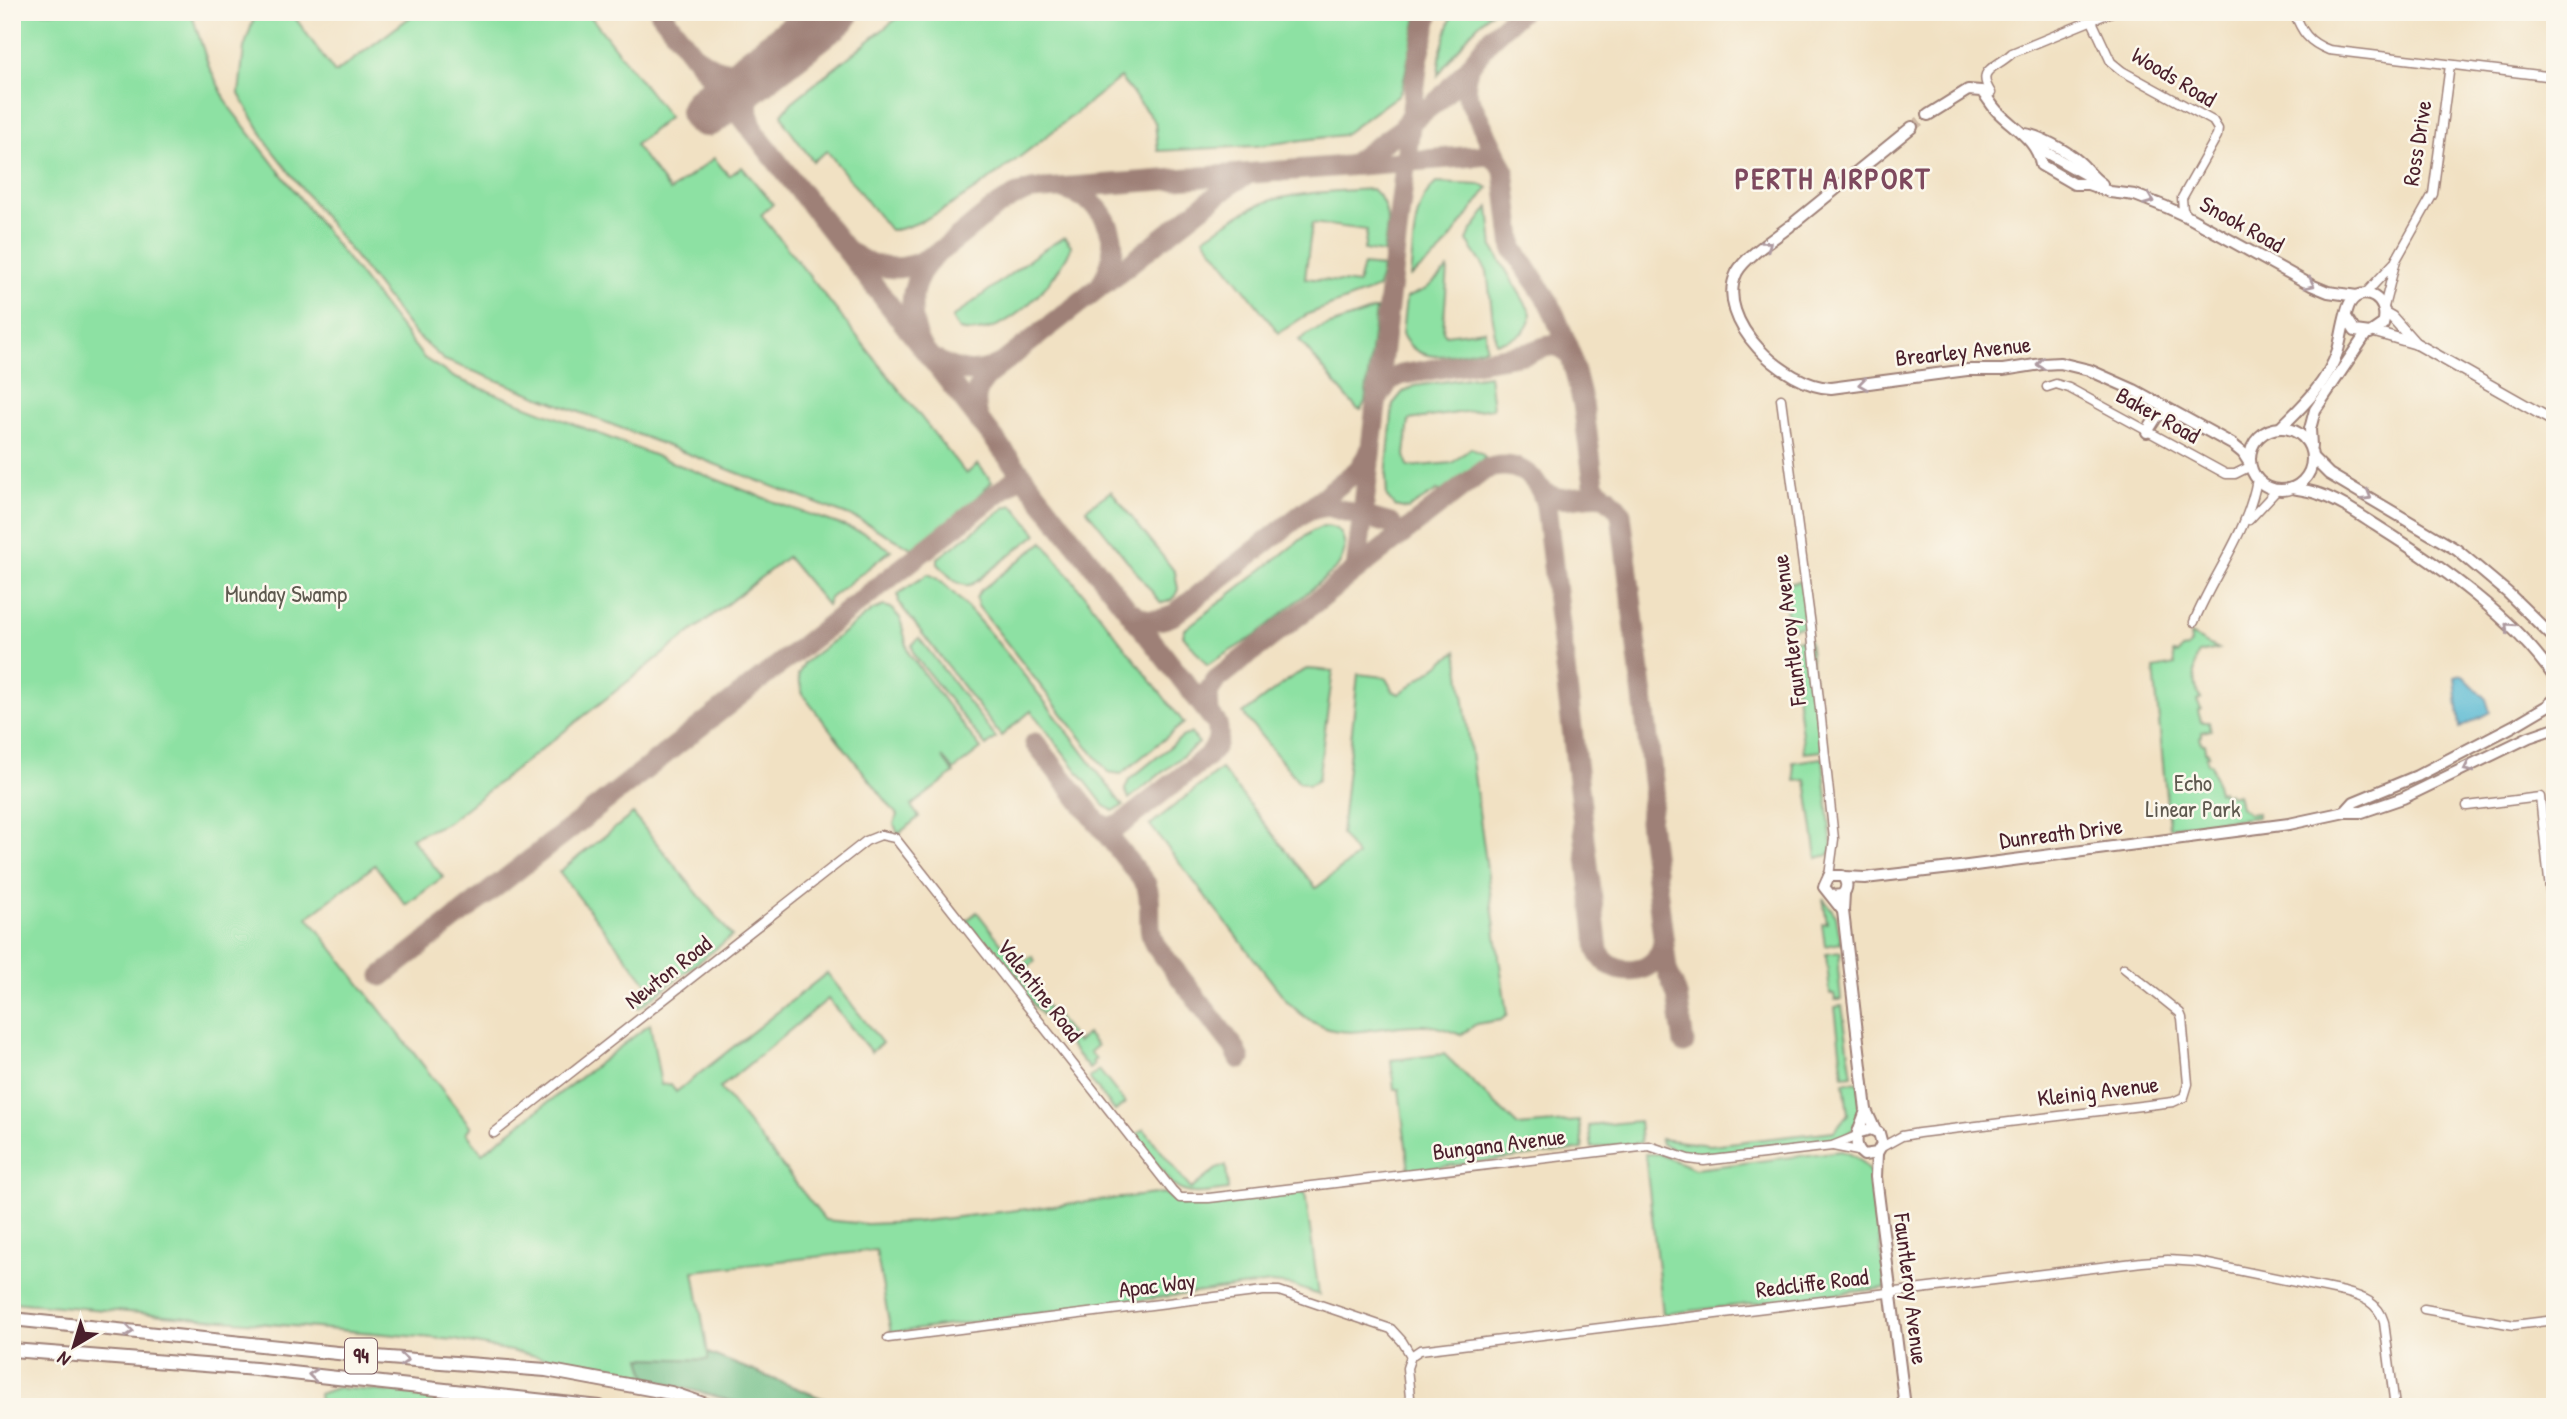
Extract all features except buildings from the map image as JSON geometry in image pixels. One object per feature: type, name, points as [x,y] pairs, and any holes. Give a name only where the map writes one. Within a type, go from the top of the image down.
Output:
[{"type":"highway","name":"94","points":[[12,1319],[376,1357],[546,1370],[671,1394],[712,1407]]},
{"type":"highway","name":"94","points":[[12,1350],[256,1369],[600,1407]]},
{"type":"main road","points":[[1928,115],[1963,93],[1977,90],[1986,96],[1999,113],[2030,135],[2049,154],[2093,182]]},
{"type":"main road","name":"Brearley Avenue","points":[[1912,127],[1743,264],[1734,285],[1736,306],[1744,329],[1760,352],[1811,384],[1831,388],[1967,370],[2003,370],[2060,363],[2101,374],[2239,449],[2251,465]]},
{"type":"main road","points":[[2030,135],[2039,154],[2118,192]]},
{"type":"main road","name":"Snook Road","points":[[2093,182],[2118,192],[2147,198],[2190,218],[2311,285],[2328,292],[2361,296]]},
{"type":"main road","points":[[2280,428],[2308,400],[2328,372],[2336,354],[2347,307],[2361,296],[2376,298],[2385,310],[2383,324],[2370,333],[2315,410],[2310,429],[2308,475],[2293,488]]},
{"type":"main road","points":[[2346,317],[2355,331],[2370,333]]},
{"type":"main road","points":[[2147,432],[2152,421],[2163,414],[2200,427]]},
{"type":"main road","points":[[2555,639],[2508,593],[2457,550],[2329,474],[2311,453],[2299,433],[2280,428],[2269,430],[2259,437],[2251,450],[2251,465],[2257,479],[2263,484],[2277,490],[2293,488],[2319,494],[2422,554],[2465,587],[2499,618],[2538,656],[2555,678]]},
{"type":"main road","points":[[2555,690],[2555,700]]},
{"type":"main road","name":"Dunreath Drive","points":[[2345,811],[2354,802],[2417,776],[2485,741],[2555,700]]},
{"type":"main road","name":"Dunreath Drive","points":[[1843,877],[1865,878],[2252,829],[2289,824],[2345,811],[2362,811],[2403,798],[2529,737],[2555,728]]},
{"type":"main road","points":[[1843,911],[1824,887],[1829,876],[1843,877],[1843,911],[1866,1110],[1882,1141],[1879,1150],[1861,1153],[1855,1144],[1866,1110]]},
{"type":"main road","name":"Dunreath Drive","points":[[1845,891],[1865,878]]},
{"type":"main road","points":[[1832,896],[1845,891]]},
{"type":"main road","points":[[1858,1134],[1867,1129],[1877,1132]]},
{"type":"main road","name":"Fauntleroy Avenue","points":[[1879,1150],[1876,1177],[1905,1407]]},
{"type":"main road","name":"Fauntleroy Avenue","points":[[1861,1153],[1876,1177]]},
{"type":"street","points":[[1991,93],[1984,82],[1987,72],[2012,53],[2112,12]]},
{"type":"street","points":[[2294,12],[2303,34],[2314,45],[2329,50],[2555,77]]},
{"type":"street","name":"Woods Road","points":[[2092,21],[2111,62],[2122,71],[2213,121],[2218,128],[2217,136],[2182,198],[2183,210],[2190,218]]},
{"type":"street","name":"Ross Drive","points":[[2361,296],[2396,260],[2432,194],[2450,65]]},
{"type":"street","name":"Ross Drive","points":[[2385,310],[2396,260]]},
{"type":"street","points":[[2385,310],[2417,344]]},
{"type":"street","points":[[2370,333],[2417,344],[2555,422]]},
{"type":"street","name":"Baker Road","points":[[2047,387],[2056,384],[2069,388],[2230,475],[2251,465]]},
{"type":"street","name":"Fauntleroy Avenue","points":[[1782,399],[1811,626],[1834,839],[1834,855],[1829,876]]},
{"type":"street","points":[[2194,622],[2245,525],[2257,479]]},
{"type":"street","points":[[2245,525],[2277,490]]},
{"type":"street","points":[[2467,806],[2540,797],[2555,936]]},
{"type":"street","name":"Valentine Road","points":[[866,841],[881,835],[895,838],[1172,1190]]},
{"type":"street","name":"Newton Road","points":[[494,1133],[866,841]]},
{"type":"street","name":"Fauntleroy Avenue","points":[[1834,855],[1843,877]]},
{"type":"street","name":"Kleinig Avenue","points":[[1877,1132],[1902,1136],[2173,1102],[2184,1097],[2188,1084],[2180,1013],[2124,968]]},
{"type":"street","name":"Bungana Avenue","points":[[1172,1190],[1180,1198],[1198,1199],[1649,1146],[1688,1159],[1704,1161],[1832,1146],[1858,1134]]},
{"type":"street","name":"Kleinig Avenue","points":[[1879,1150],[1902,1136]]},
{"type":"street","name":"Bungana Avenue","points":[[1832,1146],[1861,1153]]},
{"type":"street","name":"Redcliffe Road","points":[[1411,1356],[1420,1350],[2142,1262],[2181,1260],[2344,1292],[2366,1299],[2379,1310],[2386,1329],[2395,1407]]},
{"type":"street","name":"Apac Way","points":[[888,1338],[1248,1292],[1279,1291],[1391,1329],[1411,1356]]},
{"type":"street","points":[[2424,1309],[2514,1325],[2555,1320]]},
{"type":"street","points":[[1411,1356],[1407,1368],[1411,1407]]},
{"type":"green space","name":"Munday Swamp","points":[[12,12],[191,12],[209,67],[230,108],[424,358],[455,378],[777,503],[864,533],[891,550],[829,599],[827,605],[787,557],[447,823],[411,838],[443,877],[406,905],[375,865],[308,917],[471,1127],[466,1132],[482,1153],[650,1024],[661,1085],[671,1084],[676,1092],[827,973],[882,1043],[871,1052],[828,999],[720,1088],[825,1220],[867,1224],[915,1222],[1164,1193],[1182,1205],[1305,1192],[1319,1295],[1291,1285],[1271,1283],[891,1333],[876,1250],[694,1271],[709,1360],[641,1358],[647,1378],[455,1340],[12,1302]]},
{"type":"green space","points":[[256,12],[291,12],[335,73],[417,12],[587,12],[669,117],[635,145],[670,191],[714,158],[729,176],[742,167],[773,204],[761,215],[966,474],[978,464],[992,482],[913,549],[860,520],[444,360],[414,333],[269,146],[239,94],[244,48]]},
{"type":"green space","points":[[905,12],[1418,12],[1402,89],[1398,95],[1343,135],[1255,146],[1158,151],[1155,122],[1120,78],[973,191],[912,225],[890,230],[827,151],[813,161],[786,125],[782,114],[792,102]]},
{"type":"green space","points":[[1453,12],[1491,12],[1472,31],[1438,75],[1441,50]]},
{"type":"green space","points":[[1436,183],[1481,185],[1488,188],[1439,254],[1410,277],[1418,214],[1428,192]]},
{"type":"green space","points":[[1372,189],[1379,196],[1386,211],[1387,227],[1383,253],[1364,250],[1367,230],[1312,223],[1305,278],[1358,284],[1363,265],[1382,267],[1378,288],[1308,314],[1279,333],[1204,238],[1245,211],[1272,200]]},
{"type":"green space","points":[[1489,207],[1493,248],[1531,313],[1524,331],[1496,343],[1487,271],[1467,241]]},
{"type":"green space","points":[[1064,237],[1071,245],[1070,251],[1051,280],[1025,308],[993,327],[976,331],[959,330],[952,318]]},
{"type":"green space","points":[[1448,269],[1443,331],[1446,335],[1485,330],[1486,348],[1450,355],[1428,355],[1409,345],[1402,334],[1406,298],[1426,289]]},
{"type":"green space","points":[[1376,309],[1365,402],[1361,410],[1357,409],[1299,340],[1313,331]]},
{"type":"green space","points":[[1489,375],[1493,408],[1409,420],[1405,455],[1408,467],[1452,463],[1471,448],[1485,458],[1443,491],[1437,491],[1408,509],[1394,506],[1387,497],[1386,477],[1393,404],[1403,392],[1415,386]]},
{"type":"green space","points":[[1111,491],[1175,572],[1178,589],[1170,600],[1161,603],[1086,509]]},
{"type":"green space","points":[[1013,505],[1037,534],[973,584],[958,583],[938,564],[938,558],[1006,507]]},
{"type":"green space","points":[[1323,526],[1338,530],[1344,541],[1343,555],[1337,568],[1255,636],[1207,665],[1183,635],[1185,629],[1312,531]]},
{"type":"green space","points":[[1043,542],[1184,723],[1121,774],[1108,772],[978,606],[976,598],[980,591]]},
{"type":"green space","points":[[928,574],[945,585],[997,641],[1123,806],[1113,811],[1104,805],[1031,711],[1001,736],[899,603],[898,594]]},
{"type":"green space","points":[[1805,581],[1811,626],[1789,629],[1783,584]]},
{"type":"green space","points":[[884,606],[891,608],[900,618],[909,654],[981,749],[954,770],[942,757],[954,773],[911,806],[919,817],[898,834],[894,824],[897,815],[803,695],[798,675],[804,663],[873,610]]},
{"type":"green space","name":"Echo Linear Park","points":[[2190,635],[2218,649],[2199,653],[2195,677],[2201,699],[2197,701],[2201,709],[2198,711],[2201,722],[2209,722],[2211,730],[2202,732],[2200,737],[2202,744],[2205,744],[2205,752],[2209,755],[2206,756],[2208,763],[2211,763],[2218,792],[2222,791],[2223,795],[2229,793],[2230,796],[2237,794],[2240,807],[2249,814],[2257,813],[2257,817],[2169,827],[2154,669],[2175,665],[2173,653],[2178,654],[2182,649],[2188,648],[2191,643]]},
{"type":"green space","points":[[919,638],[996,738],[986,746],[914,655],[912,645]]},
{"type":"green space","points":[[1809,639],[1822,751],[1804,753],[1791,641]]},
{"type":"green space","points":[[1457,651],[1507,1015],[1501,1020],[1476,1024],[1461,1035],[1429,1025],[1352,1032],[1322,1026],[1305,1017],[1287,1001],[1150,825],[1221,769],[1316,888],[1357,856],[1341,834],[1358,674],[1385,677],[1393,691],[1399,694]]},
{"type":"green space","points":[[1307,669],[1333,671],[1318,780],[1309,785],[1299,782],[1243,714],[1293,676]]},
{"type":"green space","points":[[1191,733],[1199,743],[1129,799],[1125,789],[1129,780],[1182,737]]},
{"type":"green space","points":[[1823,758],[1832,848],[1829,855],[1817,858],[1806,780],[1795,781],[1793,762]]},
{"type":"green space","points":[[633,814],[732,936],[639,1008],[636,1005],[653,991],[559,872]]},
{"type":"green space","points":[[1823,898],[1836,916],[1841,943],[1825,946],[1822,924],[1827,923]]},
{"type":"green space","points":[[977,912],[1019,966],[1032,956],[1035,961],[1021,973],[1049,1009],[1042,1015],[966,921]]},
{"type":"green space","points":[[1841,952],[1838,968],[1841,1000],[1835,1000],[1834,994],[1830,994],[1826,954]]},
{"type":"green space","points":[[1842,1006],[1852,1075],[1843,1076],[1835,1007]]},
{"type":"green space","points":[[1054,1013],[1077,1042],[1087,1034],[1097,1046],[1090,1052],[1096,1059],[1089,1069],[1048,1018]]},
{"type":"green space","points":[[1444,1054],[1518,1126],[1579,1121],[1583,1149],[1409,1171],[1399,1089],[1394,1089],[1391,1060]]},
{"type":"green space","points":[[1099,1070],[1125,1103],[1115,1111],[1089,1078]]},
{"type":"green space","points":[[1844,1082],[1859,1083],[1860,1112],[1850,1132],[1832,1142],[1707,1157],[1680,1152],[1662,1144],[1660,1139],[1710,1145],[1834,1131],[1848,1114]]},
{"type":"green space","points":[[1639,1121],[1641,1143],[1592,1148],[1589,1126]]},
{"type":"green space","points":[[1144,1129],[1191,1189],[1219,1167],[1226,1166],[1228,1190],[1193,1193],[1174,1186],[1135,1136]]},
{"type":"green space","points":[[1841,1151],[1858,1159],[1871,1174],[1886,1288],[1663,1314],[1645,1154],[1659,1154],[1695,1169]]},
{"type":"green space","points":[[708,1353],[844,1407],[754,1407],[647,1378],[641,1358],[708,1360]]},
{"type":"green space","points":[[336,1388],[526,1401],[564,1407],[320,1407],[319,1394]]},
{"type":"water","points":[[2462,675],[2486,699],[2490,712],[2460,728],[2455,677]]},
{"type":"taxiway","points":[[660,12],[1217,724],[1216,743],[1204,759],[1119,826],[1107,827],[1097,822]]},
{"type":"taxiway","points":[[1356,570],[1418,60],[1429,12]]},
{"type":"taxiway","points":[[1520,12],[1492,37],[1468,68],[1465,82],[1468,97],[1504,170],[1513,248],[1550,304],[1569,349],[1583,404],[1594,484],[1621,514],[1654,789],[1649,821],[1667,970],[1677,995],[1684,1043]]},
{"type":"taxiway","points":[[699,59],[718,69],[737,71],[756,67],[775,58]]},
{"type":"taxiway","points":[[752,126],[748,109],[750,92],[757,77],[769,64]]},
{"type":"taxiway","points":[[1404,127],[1440,99],[1468,68]]},
{"type":"taxiway","points":[[1354,163],[1403,128],[1411,114]]},
{"type":"taxiway","points":[[852,254],[879,266],[903,267],[925,260],[1009,199],[1032,190],[1490,155],[1502,165]]},
{"type":"taxiway","points":[[979,419],[977,394],[981,383],[990,373],[1235,181],[1245,176]]},
{"type":"taxiway","points":[[1066,190],[1093,204],[1109,227],[1112,254],[1102,282]]},
{"type":"taxiway","points":[[917,335],[912,314],[913,292],[921,273],[935,256]]},
{"type":"taxiway","points":[[1378,398],[1389,381],[1400,375],[1529,353],[1552,346],[1562,348],[1572,358]]},
{"type":"taxiway","points":[[936,360],[966,371],[982,371],[998,365]]},
{"type":"taxiway","points":[[1132,612],[1151,620],[1172,616],[1358,470],[1369,453]]},
{"type":"taxiway","points":[[1209,713],[1208,692],[1216,680],[1484,470],[1506,466],[1524,472],[1538,486],[1546,506],[1598,951],[1605,961],[1614,967],[1634,970],[1653,962],[1660,953],[1663,942]]},
{"type":"taxiway","points":[[382,976],[1022,474]]},
{"type":"taxiway","points":[[1541,489],[1556,498],[1599,495],[1608,497]]},
{"type":"taxiway","points":[[1309,510],[1327,506],[1391,524]]},
{"type":"taxiway","points":[[1035,743],[1146,884],[1150,930],[1155,945],[1234,1047],[1240,1059]]},
{"type":"runway","points":[[706,111],[833,12]]},
{"type":"tunnel","points":[[1912,127],[1928,115]]},
{"type":"district","name":"PERTH AIRPORT","points":[[1833,179]]}]
